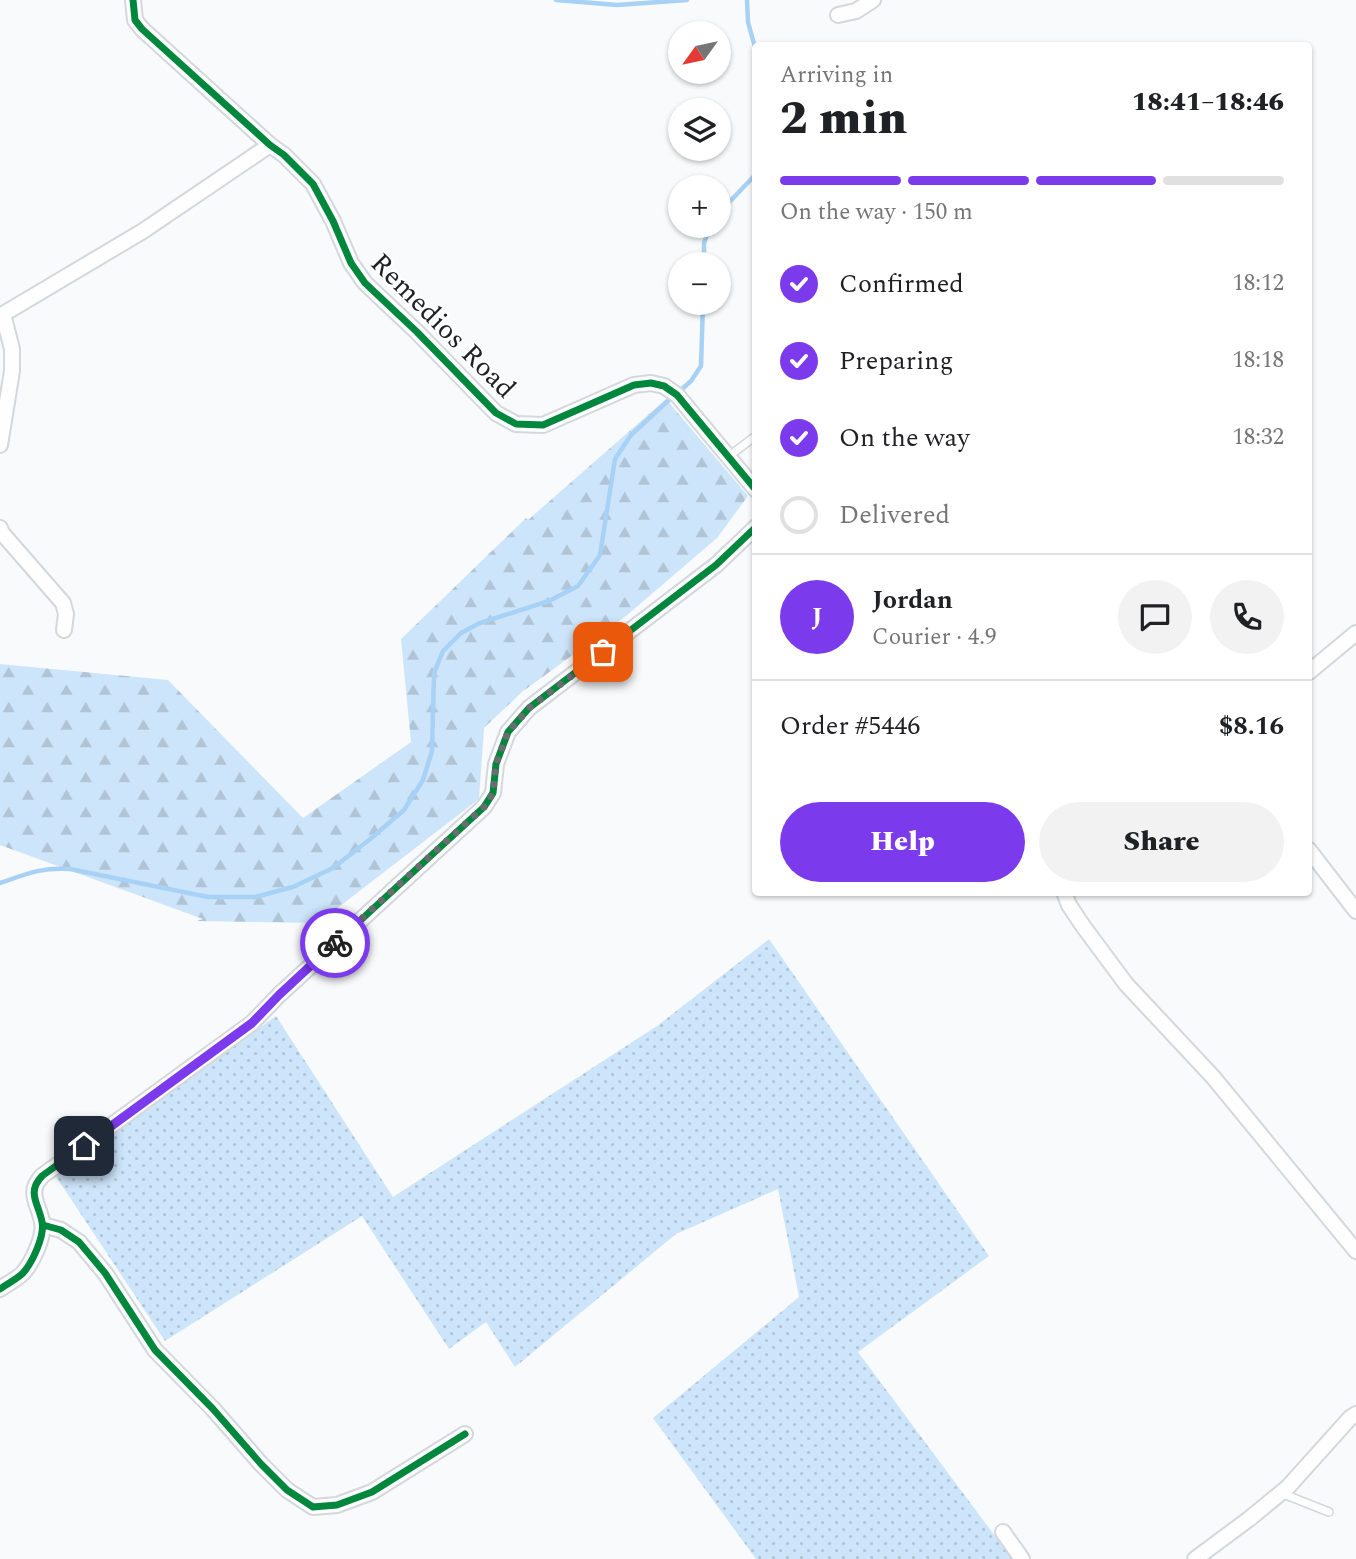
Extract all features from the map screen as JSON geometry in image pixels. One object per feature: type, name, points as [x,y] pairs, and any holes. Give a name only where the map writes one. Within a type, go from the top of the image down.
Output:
[{"type":"street","points":[[838,15],[856,11],[873,0]]},
{"type":"street","name":"Remedios Road","points":[[133,2],[135,20],[142,29],[313,184],[334,220],[351,262],[365,283],[496,413],[516,424],[543,425],[634,385],[652,383],[664,386],[677,395],[752,483]]},
{"type":"street","points":[[0,445],[12,371],[12,349],[2,315],[143,231],[270,145]]},
{"type":"street","points":[[0,528],[63,603],[66,614],[64,630]]},
{"type":"street","points":[[0,1289],[24,1272],[39,1246],[43,1224],[34,1198],[36,1183],[42,1176],[252,1023],[484,807],[493,793],[496,764],[508,732],[529,708],[716,565],[752,531]]},
{"type":"street","points":[[1312,670],[1356,633]]},
{"type":"street","points":[[1312,854],[1356,911]]},
{"type":"street","points":[[1066,896],[1083,926],[1126,984],[1213,1077],[1356,1251]]},
{"type":"street","points":[[43,1224],[61,1230],[79,1242],[105,1273],[155,1350],[287,1490],[313,1507],[337,1506],[372,1492],[465,1434]]},
{"type":"street","points":[[1195,1559],[1288,1487],[1356,1414]]},
{"type":"street","points":[[1003,1532],[1022,1559]]},
{"type":"lane","points":[[729,456],[752,439]]},
{"type":"lane","points":[[1280,1493],[1329,1512]]},
{"type":"green space","points":[[666,399],[748,496],[717,538],[626,616],[522,692],[484,728],[479,799],[318,923],[197,921],[203,919],[0,845],[0,664],[168,680],[303,818],[411,742],[401,639],[526,518],[528,520]]},
{"type":"green space","points":[[769,939],[989,1256],[858,1352],[1012,1559],[756,1559],[653,1418],[799,1297],[778,1189],[676,1234],[515,1367],[486,1322],[449,1349],[362,1216],[165,1341],[55,1175],[276,1016],[393,1197],[657,1026]]},
{"type":"waterway","points":[[556,0],[617,5],[687,0]]},
{"type":"waterway","points":[[747,0],[748,22],[754,42]]},
{"type":"waterway","points":[[731,200],[752,178]]},
{"type":"waterway","points":[[704,252],[706,238]]},
{"type":"waterway","points":[[682,389],[701,366],[703,315]]},
{"type":"waterway","points":[[0,883],[42,870],[70,869],[208,897],[255,897],[293,887],[333,868],[404,810],[423,780],[432,751],[434,673],[443,651],[461,633],[480,623],[549,601],[578,586],[600,555],[615,459],[631,435],[670,399]]},
{"type":"cycle path","points":[[133,0],[135,20],[142,29],[313,184],[351,263],[365,283],[496,413],[516,424],[543,425],[634,385],[651,383],[664,386],[677,395],[752,485]]},
{"type":"cycle path","points":[[0,1289],[23,1273],[37,1249],[42,1228],[34,1193],[42,1176],[252,1023],[484,807],[493,793],[496,764],[508,732],[529,708],[716,565],[752,531]]},
{"type":"cycle path","points":[[43,1225],[61,1230],[79,1242],[105,1273],[155,1350],[287,1490],[313,1507],[337,1505],[372,1492],[465,1434]]},
{"type":"way so far","points":[[335,943],[484,807],[493,793],[496,764],[508,732],[529,708],[603,652]]},
{"type":"route","points":[[84,1146],[252,1023],[335,943]]}]
